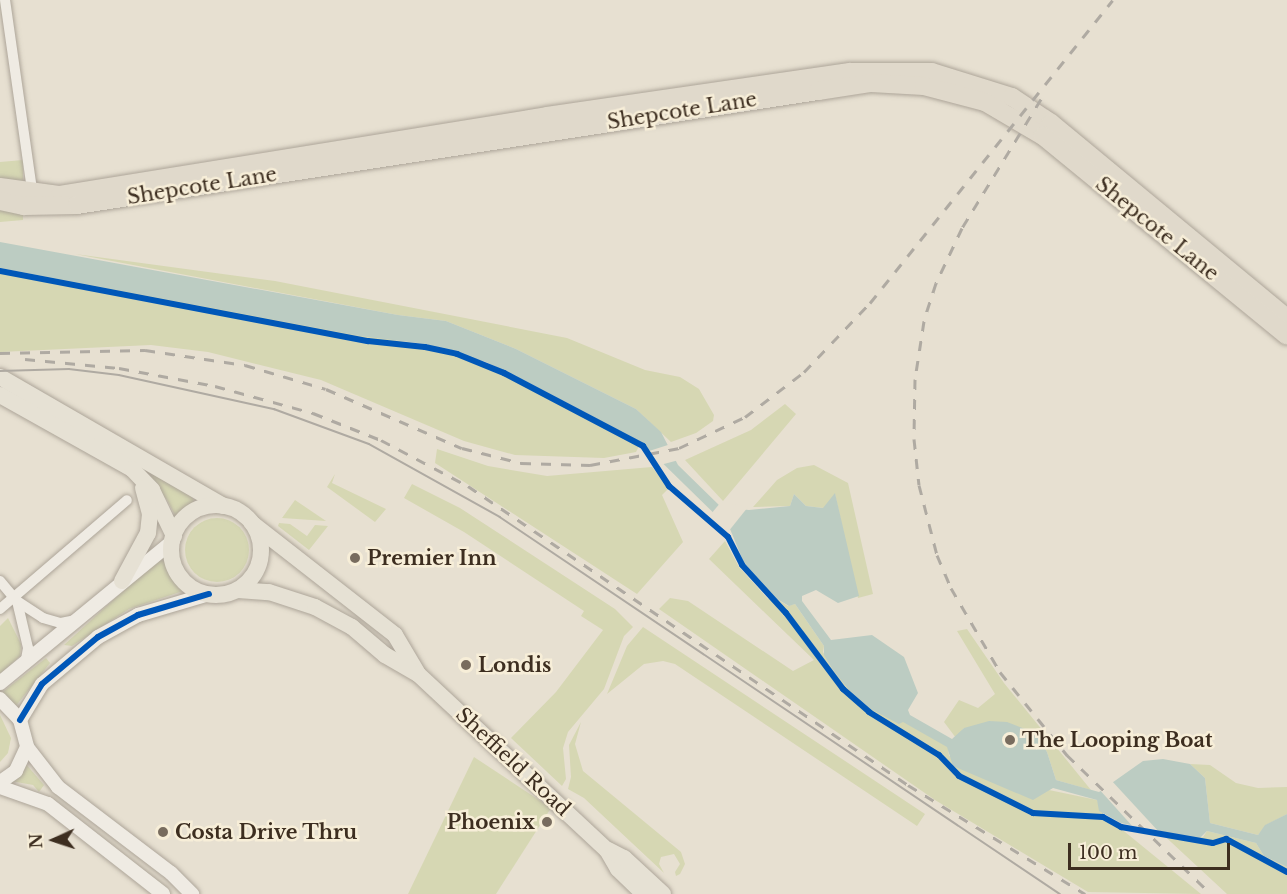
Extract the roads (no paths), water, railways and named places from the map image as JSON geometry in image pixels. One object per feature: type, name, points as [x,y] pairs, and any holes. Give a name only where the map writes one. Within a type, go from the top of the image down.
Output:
[{"type":"highway","name":"Shepcote Lane","points":[[0,187],[33,200],[850,72],[932,72],[1012,98],[1051,123],[1287,318]]},
{"type":"highway","name":"Shepcote Lane","points":[[0,201],[33,200],[77,205],[871,83],[924,86],[985,102],[1043,136],[1287,336]]},
{"type":"main road","points":[[0,377],[81,429],[223,506],[239,512],[395,635],[418,674]]},
{"type":"main road","points":[[0,395],[81,429],[138,475],[160,503],[173,538],[172,558],[179,575],[192,588],[209,594],[238,590],[269,592],[315,607],[352,627],[385,655],[418,674]]},
{"type":"main road","points":[[122,581],[144,546],[150,521],[138,475]]},
{"type":"main road","points":[[173,538],[191,513],[205,507],[223,506]]},
{"type":"main road","points":[[238,590],[250,580],[260,559],[261,544],[252,524]]},
{"type":"main road","name":"Sheffield Road","points":[[418,674],[607,850],[618,869],[644,894]]},
{"type":"main road","name":"Sheffield Road","points":[[607,850],[624,858],[663,894]]},
{"type":"street","points":[[4,0],[33,200]]},
{"type":"street","points":[[0,609],[15,599],[127,500]]},
{"type":"street","points":[[0,683],[25,665],[173,538]]},
{"type":"street","points":[[0,581],[15,599],[55,622],[78,619]]},
{"type":"street","points":[[20,720],[42,684],[98,637],[138,615],[209,594]]},
{"type":"street","points":[[15,599],[27,642],[25,665]]},
{"type":"street","points":[[0,699],[20,720],[27,747],[53,782],[178,879],[188,893]]},
{"type":"street","points":[[27,747],[15,771],[0,785],[48,804],[163,894]]},
{"type":"street","points":[[117,833],[140,862],[143,877]]},
{"type":"street","points":[[172,894],[178,879]]},
{"type":"tram line","points":[[0,371],[69,369],[119,375],[274,409],[369,444],[500,517],[1060,894]]},
{"type":"railway","points":[[0,353],[145,350],[245,365],[326,389],[462,448],[521,463],[590,465],[679,448],[745,417],[804,372],[870,303],[1113,0]]},
{"type":"railway","points":[[1041,99],[962,228],[936,283],[924,321],[915,379],[914,439],[919,485],[937,555],[951,588],[1000,672],[1067,755],[1211,894]]},
{"type":"railway","points":[[25,359],[119,368],[215,386],[313,413],[381,440],[468,486],[908,785],[1085,894]]},
{"type":"place","name":"Premier Inn","points":[[355,558]]},
{"type":"place","name":"Londis","points":[[466,665]]},
{"type":"place","name":"The Looping Boat","points":[[1010,740]]},
{"type":"place","name":"Phoenix","points":[[547,822]]},
{"type":"place","name":"Costa Drive Thru","points":[[163,832]]}]
